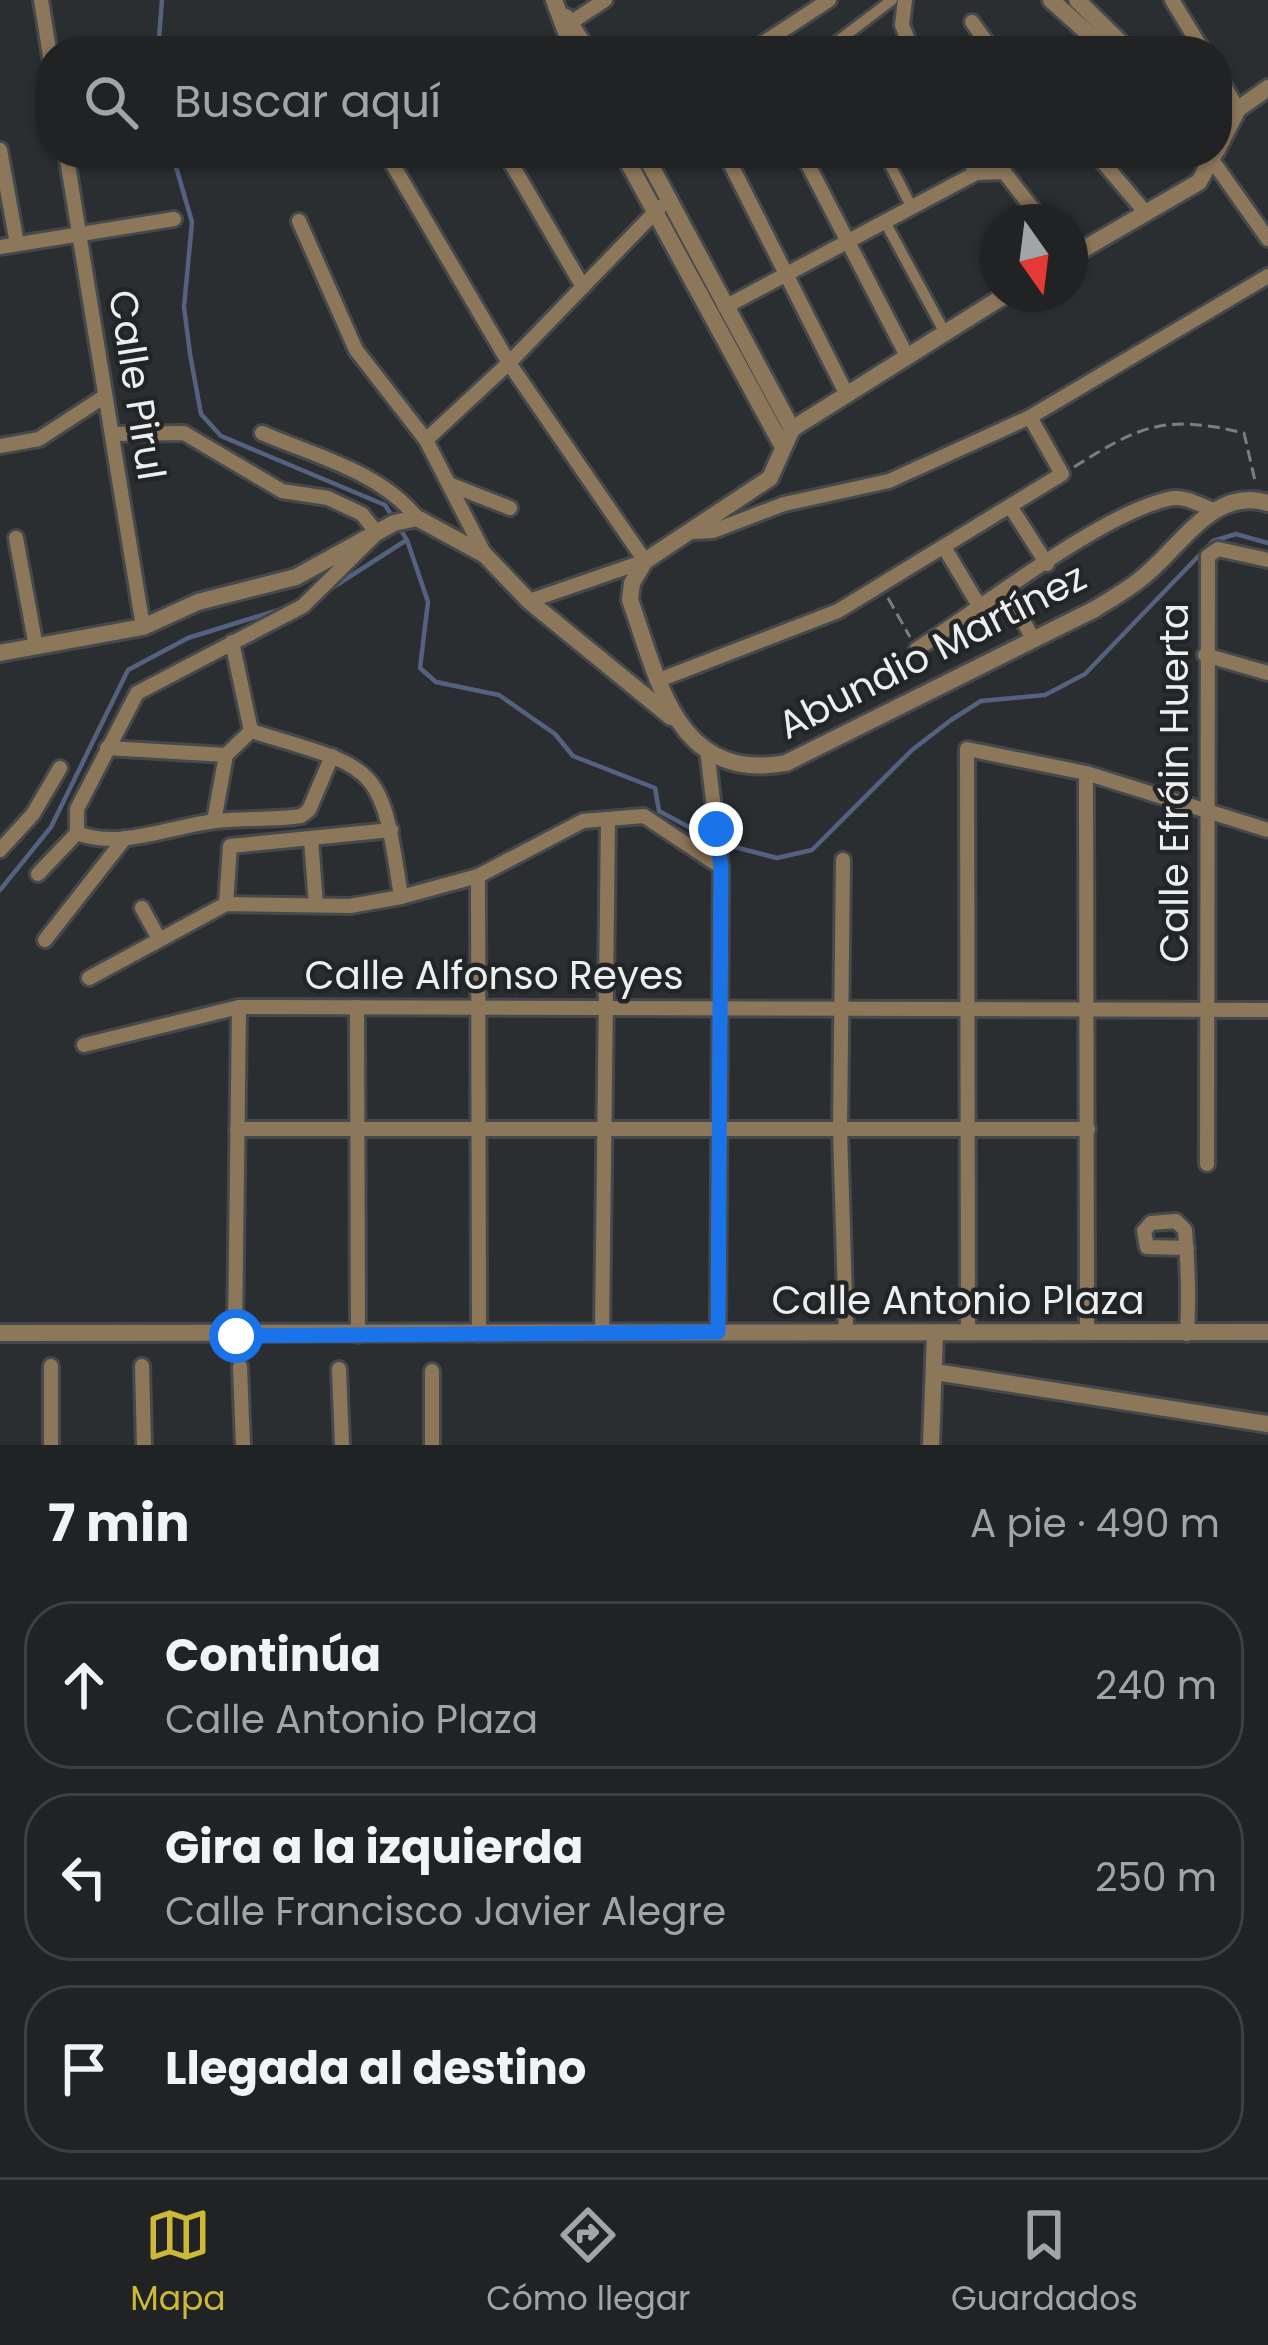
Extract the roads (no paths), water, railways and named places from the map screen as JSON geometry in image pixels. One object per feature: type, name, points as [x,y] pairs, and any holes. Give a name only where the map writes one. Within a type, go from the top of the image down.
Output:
[{"type":"street","points":[[41,0],[47,36]]},
{"type":"street","points":[[562,16],[605,0]]},
{"type":"street","points":[[774,36],[829,0]]},
{"type":"street","points":[[845,36],[892,0]]},
{"type":"street","points":[[904,0],[906,36]]},
{"type":"street","points":[[1051,0],[1110,36]]},
{"type":"street","points":[[1077,0],[1102,36]]},
{"type":"street","points":[[1172,0],[1194,36]]},
{"type":"street","points":[[973,22],[983,36]]},
{"type":"street","points":[[1232,119],[1268,88]]},
{"type":"street","points":[[1232,99],[1238,109]]},
{"type":"street","points":[[0,150],[17,244]]},
{"type":"street","name":"Calle Pirul","points":[[68,168],[143,627]]},
{"type":"street","points":[[395,168],[509,363],[645,561]]},
{"type":"street","points":[[514,168],[583,287]]},
{"type":"street","points":[[634,168],[725,307],[791,429]]},
{"type":"street","points":[[649,168],[661,206],[783,447]]},
{"type":"street","points":[[733,168],[845,391]]},
{"type":"street","points":[[810,168],[906,355]]},
{"type":"street","points":[[892,168],[911,206]]},
{"type":"street","points":[[974,168],[976,172]]},
{"type":"street","points":[[1108,168],[1146,213]]},
{"type":"street","points":[[1088,247],[1199,182],[1204,168]]},
{"type":"street","points":[[1220,168],[1268,239]]},
{"type":"street","points":[[725,307],[976,172],[1004,172],[1029,204]]},
{"type":"street","points":[[426,440],[509,363],[661,206]]},
{"type":"street","points":[[0,247],[174,219]]},
{"type":"street","points":[[299,220],[356,350],[426,440],[485,555],[529,601],[675,720]]},
{"type":"street","points":[[884,220],[944,332]]},
{"type":"street","points":[[693,532],[713,531],[784,504],[889,481],[1030,416],[1268,276]]},
{"type":"street","points":[[529,601],[645,561],[693,532],[770,478],[791,429],[980,310]]},
{"type":"street","points":[[0,446],[39,439],[105,396]]},
{"type":"street","points":[[659,680],[838,611],[1062,474],[1030,416]]},
{"type":"street","points":[[112,434],[184,433],[281,491],[328,498],[485,555]]},
{"type":"street","points":[[262,433],[398,494],[400,523]]},
{"type":"street","points":[[448,484],[510,508]]},
{"type":"street","points":[[917,649],[1085,540],[1172,498],[1213,510],[1235,500],[1265,502]]},
{"type":"street","points":[[1010,506],[1047,564]]},
{"type":"street","name":"Abundio Martínez","points":[[645,561],[632,583],[630,600],[675,720],[707,750],[751,770],[786,763],[1143,578],[1213,510]]},
{"type":"street","points":[[38,874],[76,833],[77,809],[137,693],[303,605],[400,523]]},
{"type":"street","points":[[0,653],[143,627],[198,602],[296,577],[400,523]]},
{"type":"street","points":[[16,538],[36,646]]},
{"type":"street","points":[[944,547],[981,609]]},
{"type":"street","name":"Calle Efráin Huerta","points":[[1208,1164],[1208,556],[1218,548],[1268,560]]},
{"type":"street","points":[[1006,591],[1033,639]]},
{"type":"street","points":[[232,642],[251,731]]},
{"type":"street","points":[[1205,655],[1268,673]]},
{"type":"street","points":[[214,821],[226,755],[251,731]]},
{"type":"street","points":[[251,731],[332,756],[376,784],[390,822],[401,897]]},
{"type":"street","points":[[107,748],[226,755]]},
{"type":"street","points":[[968,1333],[967,748],[1086,772],[1268,830]]},
{"type":"street","points":[[707,750],[721,864],[718,1332]]},
{"type":"street","points":[[76,833],[124,838],[214,821],[301,816],[332,756]]},
{"type":"street","points":[[0,850],[33,814],[60,768]]},
{"type":"street","points":[[1086,772],[1088,1333]]},
{"type":"street","points":[[89,978],[226,904],[350,906],[401,897],[478,876],[583,821],[644,816],[721,864]]},
{"type":"street","points":[[602,1333],[602,1008],[608,819]]},
{"type":"street","points":[[226,904],[226,853],[240,844],[311,840],[390,822]]},
{"type":"street","points":[[45,940],[124,838]]},
{"type":"street","points":[[311,840],[316,904]]},
{"type":"street","points":[[842,860],[840,1129],[846,1331]]},
{"type":"street","points":[[478,876],[479,1334]]},
{"type":"street","points":[[142,908],[159,939]]},
{"type":"street","points":[[236,1336],[238,1007]]},
{"type":"street","name":"Calle Alfonso Reyes","points":[[84,1045],[238,1007],[1268,1010]]},
{"type":"street","points":[[357,1007],[358,1335]]},
{"type":"street","points":[[237,1129],[1088,1129]]},
{"type":"street","points":[[1186,1248],[1187,1334]]},
{"type":"street","name":"Calle Antonio Plaza","points":[[0,1333],[1268,1333]]},
{"type":"street","points":[[931,1445],[935,1333]]},
{"type":"street","points":[[51,1366],[51,1445]]},
{"type":"street","points":[[142,1366],[144,1445]]},
{"type":"street","points":[[240,1366],[242,1445]]},
{"type":"street","points":[[339,1370],[342,1445]]},
{"type":"street","points":[[432,1371],[432,1445]]},
{"type":"street","points":[[935,1372],[1268,1424]]},
{"type":"waterway","points":[[159,36],[162,0]]},
{"type":"waterway","points":[[176,168],[192,222],[184,307],[201,414],[221,436],[385,505],[407,540],[428,602],[420,668],[436,682],[499,695],[555,734],[573,756],[655,788],[659,811],[713,840]]},
{"type":"waterway","points":[[723,844],[777,858],[812,850],[912,750],[951,720],[981,701],[1045,695],[1085,674],[1213,541],[1236,534],[1268,543]]},
{"type":"waterway","points":[[324,593],[405,541]]},
{"type":"waterway","points":[[0,890],[51,827],[128,670],[188,638],[285,608]]}]
